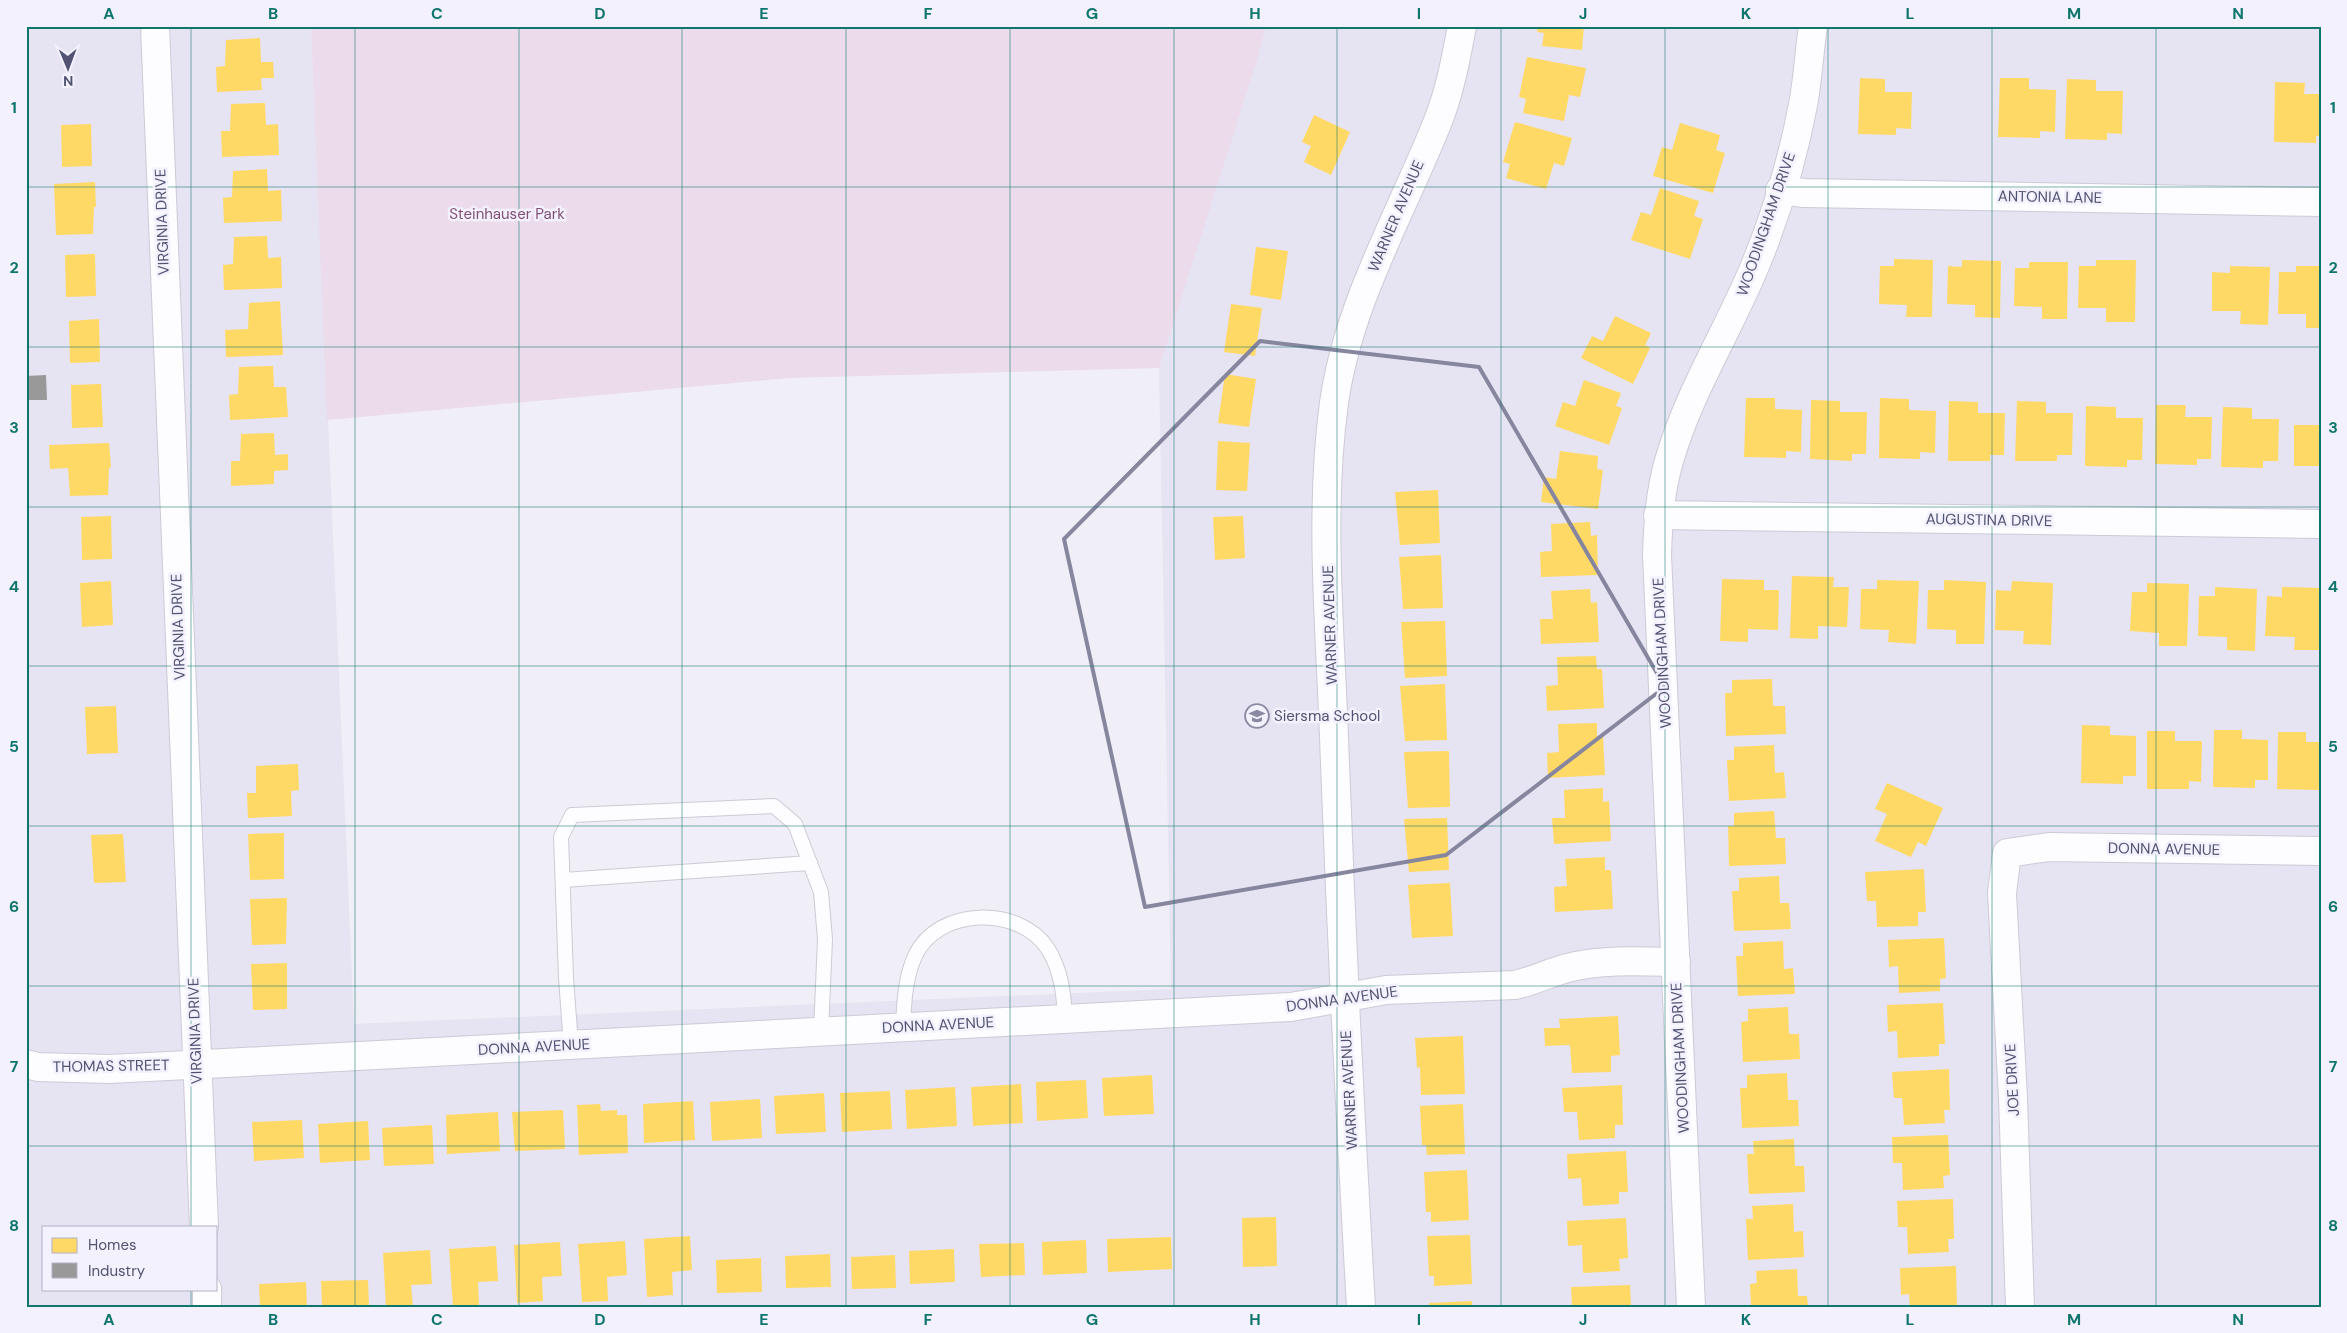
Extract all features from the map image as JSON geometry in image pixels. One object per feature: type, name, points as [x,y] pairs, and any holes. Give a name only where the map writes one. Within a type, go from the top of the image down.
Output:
[{"type":"street","name":"VIRGINIA DRIVE","points":[[155,26],[204,1226]]},
{"type":"street","name":"WARNER AVENUE","points":[[1362,1307],[1344,999],[1326,528],[1334,402],[1342,362],[1367,283],[1438,121],[1450,82],[1462,26]]},
{"type":"street","name":"WOODINGHAM DRIVE","points":[[1691,1307],[1657,555],[1658,515],[1669,461],[1687,410],[1739,304],[1758,259],[1780,190],[1803,104],[1813,26]]},
{"type":"street","name":"ANTONIA LANE","points":[[1780,190],[1804,193],[2321,202]]},
{"type":"street","name":"AUGUSTINA DRIVE","points":[[1658,515],[2321,524]]},
{"type":"street","name":"DONNA AVENUE","points":[[2007,853],[2049,847],[2321,851]]},
{"type":"street","name":"JOE DRIVE","points":[[2007,853],[2002,893],[2013,1098],[2020,1307]]},
{"type":"street","name":"DONNA AVENUE","points":[[196,1065],[1291,1007],[1386,990],[1514,985],[1566,968],[1591,964],[1676,962]]},
{"type":"street","name":"THOMAS STREET","points":[[26,1064],[38,1067],[109,1069],[196,1065]]},
{"type":"street","points":[[207,1290],[208,1307]]},
{"type":"lane","points":[[572,1046],[566,978],[561,837],[572,815],[774,806],[795,824],[822,892],[825,939],[821,1032]]},
{"type":"lane","points":[[563,880],[810,863]]},
{"type":"lane","points":[[902,1027],[906,984],[916,954],[932,935],[957,920],[979,916],[1003,919],[1034,933],[1047,948],[1057,967],[1064,990],[1066,1018]]},
{"type":"highlighted area","points":[[1260,341],[1479,367],[1665,687],[1446,855],[1145,907],[1064,539]]},
{"type":"shaded area","points":[[26,26],[311,26],[354,1024],[1171,989],[1159,368],[1260,26],[2321,26],[2321,1307],[26,1307]]},
{"type":"green space","name":"Steinhauser Park","points":[[311,26],[1266,26],[1256,63],[1159,368],[789,378],[327,420]]},
{"type":"building: Homes","points":[[1538,26],[1584,26],[1582,50],[1542,46],[1544,33],[1537,32]]},
{"type":"building: Homes","points":[[260,38],[261,62],[273,62],[274,78],[261,78],[262,90],[217,92],[216,67],[225,66],[226,40]]},
{"type":"building: Homes","points":[[1527,57],[1586,68],[1580,97],[1569,95],[1564,121],[1523,113],[1526,99],[1519,97]]},
{"type":"building: Homes","points":[[1860,78],[1885,79],[1885,92],[1912,92],[1911,129],[1896,128],[1896,135],[1858,134]]},
{"type":"building: Homes","points":[[2000,78],[2029,78],[2029,89],[2056,90],[2055,132],[2040,131],[2040,138],[1998,137]]},
{"type":"building: Homes","points":[[2067,79],[2096,80],[2096,91],[2123,91],[2122,134],[2107,133],[2107,140],[2065,139]]},
{"type":"building: Homes","points":[[2275,82],[2305,83],[2304,94],[2321,94],[2321,136],[2316,136],[2316,143],[2274,142]]},
{"type":"building: Homes","points":[[265,103],[266,125],[278,124],[279,155],[222,157],[221,131],[230,131],[231,104]]},
{"type":"building: Homes","points":[[1314,115],[1350,132],[1331,175],[1304,162],[1311,146],[1302,142]]},
{"type":"building: Homes","points":[[1515,122],[1572,138],[1564,166],[1554,163],[1546,189],[1506,178],[1510,164],[1503,162]]},
{"type":"building: Homes","points":[[1680,123],[1720,135],[1716,150],[1725,153],[1713,193],[1653,176],[1662,147],[1672,150]]},
{"type":"building: Homes","points":[[91,124],[92,166],[62,167],[61,125]]},
{"type":"building: Homes","points":[[267,169],[268,191],[281,190],[282,221],[224,223],[223,198],[232,197],[233,171]]},
{"type":"building: Homes","points":[[95,182],[96,207],[94,207],[93,234],[56,235],[54,184]]},
{"type":"building: Homes","points":[[1660,188],[1699,201],[1694,216],[1703,219],[1690,259],[1631,240],[1641,212],[1651,215]]},
{"type":"building: Homes","points":[[267,236],[268,258],[281,257],[282,288],[224,290],[223,265],[233,264],[234,237]]},
{"type":"building: Homes","points":[[1256,247],[1288,251],[1281,300],[1250,295]]},
{"type":"building: Homes","points":[[95,254],[96,296],[66,297],[65,255]]},
{"type":"building: Homes","points":[[1894,259],[1933,260],[1932,317],[1906,317],[1907,305],[1879,304],[1880,266],[1894,266]]},
{"type":"building: Homes","points":[[1962,260],[2001,261],[2000,318],[1975,317],[1975,305],[1947,304],[1948,266],[1962,267]]},
{"type":"building: Homes","points":[[2096,260],[2136,260],[2135,322],[2106,322],[2106,308],[2078,308],[2079,266],[2096,266]]},
{"type":"building: Homes","points":[[2029,262],[2068,262],[2067,319],[2042,319],[2042,307],[2014,306],[2015,268],[2029,268]]},
{"type":"building: Homes","points":[[2230,266],[2270,267],[2268,325],[2240,324],[2241,311],[2212,311],[2212,272],[2230,273]]},
{"type":"building: Homes","points":[[2296,266],[2321,266],[2321,328],[2306,328],[2306,314],[2278,314],[2279,272],[2296,272]]},
{"type":"building: Homes","points":[[280,301],[283,355],[226,357],[225,330],[248,329],[249,303]]},
{"type":"building: Homes","points":[[1231,304],[1262,308],[1255,356],[1224,352]]},
{"type":"building: Homes","points":[[1615,316],[1651,333],[1645,345],[1650,348],[1633,384],[1581,358],[1592,336],[1603,341]]},
{"type":"building: Homes","points":[[99,319],[100,362],[70,363],[69,321]]},
{"type":"building: Homes","points":[[273,366],[274,387],[286,387],[288,417],[230,420],[229,395],[238,394],[239,367]]},
{"type":"building: Homes","points":[[1225,374],[1256,379],[1249,427],[1218,423]]},
{"type":"building: Homes","points":[[1584,380],[1621,393],[1616,406],[1622,408],[1609,445],[1555,426],[1563,402],[1575,406]]},
{"type":"building: Homes","points":[[101,384],[103,427],[72,428],[71,385]]},
{"type":"building: Homes","points":[[1746,398],[1775,398],[1775,409],[1802,410],[1801,452],[1786,451],[1786,458],[1744,457]]},
{"type":"building: Homes","points":[[1880,398],[1909,399],[1909,410],[1936,411],[1935,453],[1920,452],[1920,459],[1879,458]]},
{"type":"building: Homes","points":[[1811,400],[1840,401],[1840,412],[1867,412],[1866,454],[1852,454],[1852,461],[1810,459]]},
{"type":"building: Homes","points":[[1949,401],[1978,402],[1978,413],[2005,413],[2004,455],[1990,455],[1990,461],[1948,461]]},
{"type":"building: Homes","points":[[2017,401],[2046,402],[2046,413],[2073,413],[2072,455],[2057,455],[2057,461],[2015,461]]},
{"type":"building: Homes","points":[[2156,405],[2186,405],[2185,417],[2212,417],[2211,459],[2197,459],[2197,465],[2155,464]]},
{"type":"building: Homes","points":[[2086,406],[2116,407],[2116,418],[2143,418],[2142,460],[2127,460],[2127,467],[2085,466]]},
{"type":"building: Homes","points":[[2223,407],[2252,408],[2252,419],[2279,419],[2278,461],[2263,461],[2263,468],[2221,467]]},
{"type":"building: Homes","points":[[2294,425],[2321,425],[2321,466],[2294,466]]},
{"type":"building: Homes","points":[[274,433],[275,455],[288,454],[288,470],[274,471],[274,484],[231,486],[231,461],[240,461],[241,434]]},
{"type":"building: Homes","points":[[1218,441],[1250,443],[1247,491],[1216,490]]},
{"type":"building: Homes","points":[[109,443],[111,467],[109,468],[108,495],[70,496],[68,468],[50,469],[49,445]]},
{"type":"building: Homes","points":[[1560,451],[1598,456],[1597,469],[1603,470],[1598,509],[1541,502],[1544,477],[1556,479]]},
{"type":"building: Homes","points":[[1438,490],[1440,543],[1400,545],[1395,492]]},
{"type":"building: Homes","points":[[111,516],[112,559],[82,560],[81,517]]},
{"type":"building: Homes","points":[[1243,516],[1245,558],[1215,560],[1213,517]]},
{"type":"building: Homes","points":[[1590,522],[1591,536],[1597,535],[1598,575],[1541,577],[1540,552],[1552,551],[1551,524]]},
{"type":"building: Homes","points":[[1441,555],[1443,608],[1403,609],[1399,557]]},
{"type":"building: Homes","points":[[1792,576],[1834,577],[1833,587],[1849,587],[1847,627],[1818,626],[1818,639],[1790,638]]},
{"type":"building: Homes","points":[[1722,579],[1764,580],[1764,590],[1779,590],[1778,630],[1748,629],[1748,642],[1720,641]]},
{"type":"building: Homes","points":[[1877,580],[1919,581],[1916,644],[1888,642],[1889,630],[1860,629],[1861,589],[1877,589]]},
{"type":"building: Homes","points":[[1944,580],[1986,582],[1984,644],[1956,644],[1956,630],[1927,629],[1928,590],[1944,590]]},
{"type":"building: Homes","points":[[111,581],[113,625],[82,627],[80,583]]},
{"type":"building: Homes","points":[[2012,581],[2053,583],[2051,645],[2023,644],[2024,631],[1995,630],[1996,590],[2011,591]]},
{"type":"building: Homes","points":[[2147,583],[2189,584],[2187,646],[2159,646],[2159,633],[2130,631],[2132,592],[2147,592]]},
{"type":"building: Homes","points":[[2215,587],[2257,589],[2255,651],[2227,650],[2227,637],[2198,636],[2199,596],[2215,596]]},
{"type":"building: Homes","points":[[2282,587],[2321,588],[2321,650],[2294,650],[2295,637],[2265,636],[2267,596],[2282,597]]},
{"type":"building: Homes","points":[[1590,589],[1591,603],[1597,602],[1599,642],[1541,644],[1540,619],[1553,619],[1551,591]]},
{"type":"building: Homes","points":[[1445,621],[1447,676],[1405,678],[1401,622]]},
{"type":"building: Homes","points":[[1596,656],[1597,669],[1602,669],[1604,708],[1547,711],[1546,686],[1558,685],[1557,657]]},
{"type":"building: Homes","points":[[1772,679],[1773,706],[1785,706],[1786,734],[1726,736],[1725,693],[1732,693],[1732,680]]},
{"type":"building: Homes","points":[[1445,684],[1447,740],[1405,741],[1400,686]]},
{"type":"building: Homes","points":[[116,706],[118,753],[87,754],[85,707]]},
{"type":"building: Homes","points":[[1597,723],[1597,736],[1603,736],[1605,775],[1548,778],[1547,753],[1559,752],[1558,724]]},
{"type":"building: Homes","points":[[2082,725],[2110,726],[2110,735],[2136,736],[2136,776],[2123,776],[2123,784],[2081,783]]},
{"type":"building: Homes","points":[[2214,730],[2242,730],[2242,739],[2268,740],[2268,780],[2255,780],[2255,788],[2213,787]]},
{"type":"building: Homes","points":[[2147,731],[2175,731],[2175,741],[2202,741],[2201,782],[2189,781],[2189,789],[2147,789]]},
{"type":"building: Homes","points":[[2278,732],[2306,732],[2306,742],[2321,742],[2319,790],[2277,789]]},
{"type":"building: Homes","points":[[1774,745],[1775,773],[1784,772],[1786,798],[1729,801],[1727,760],[1734,760],[1734,747]]},
{"type":"building: Homes","points":[[1449,751],[1450,807],[1408,808],[1404,752]]},
{"type":"building: Homes","points":[[298,764],[299,790],[291,791],[292,816],[248,818],[247,793],[256,793],[256,766]]},
{"type":"building: Homes","points":[[1887,783],[1943,808],[1926,846],[1918,842],[1911,857],[1875,841],[1887,814],[1875,809]]},
{"type":"building: Homes","points":[[1603,788],[1603,802],[1609,801],[1611,841],[1554,844],[1552,818],[1565,818],[1564,790]]},
{"type":"building: Homes","points":[[1774,811],[1776,838],[1785,838],[1786,864],[1729,866],[1728,826],[1734,826],[1734,813]]},
{"type":"building: Homes","points":[[1447,818],[1449,870],[1409,872],[1404,819]]},
{"type":"building: Homes","points":[[284,833],[284,879],[250,880],[248,834]]},
{"type":"building: Homes","points":[[123,834],[126,882],[94,883],[91,835]]},
{"type":"building: Homes","points":[[1605,857],[1605,870],[1611,870],[1613,909],[1555,912],[1554,887],[1567,886],[1565,859]]},
{"type":"building: Homes","points":[[1924,869],[1926,912],[1918,912],[1918,926],[1877,927],[1876,901],[1867,901],[1865,872]]},
{"type":"building: Homes","points":[[1779,876],[1780,903],[1789,903],[1791,929],[1734,931],[1732,891],[1739,891],[1739,878]]},
{"type":"building: Homes","points":[[1450,883],[1453,936],[1412,938],[1408,885]]},
{"type":"building: Homes","points":[[287,898],[286,944],[252,945],[250,899]]},
{"type":"building: Homes","points":[[1944,938],[1946,978],[1940,979],[1940,991],[1899,993],[1898,966],[1889,967],[1888,940]]},
{"type":"building: Homes","points":[[1783,941],[1784,969],[1793,968],[1795,994],[1738,996],[1736,956],[1743,956],[1743,943]]},
{"type":"building: Homes","points":[[287,963],[287,1009],[253,1010],[251,964]]},
{"type":"building: Homes","points":[[1943,1003],[1945,1044],[1939,1044],[1939,1056],[1898,1058],[1897,1031],[1888,1032],[1887,1005]]},
{"type":"building: Homes","points":[[1788,1007],[1789,1034],[1799,1034],[1800,1059],[1743,1062],[1741,1022],[1748,1021],[1748,1009]]},
{"type":"building: Homes","points":[[1618,1016],[1620,1055],[1611,1056],[1611,1072],[1572,1073],[1570,1045],[1545,1046],[1544,1028],[1560,1028],[1559,1019]]},
{"type":"building: Homes","points":[[1463,1036],[1465,1094],[1421,1095],[1420,1067],[1417,1068],[1415,1038]]},
{"type":"building: Homes","points":[[1949,1069],[1950,1110],[1944,1110],[1945,1123],[1904,1125],[1902,1098],[1894,1098],[1892,1072]]},
{"type":"building: Homes","points":[[1787,1073],[1788,1100],[1798,1100],[1799,1126],[1742,1128],[1740,1088],[1747,1088],[1747,1075]]},
{"type":"building: Homes","points":[[1152,1075],[1154,1114],[1104,1116],[1102,1078]]},
{"type":"building: Homes","points":[[1086,1080],[1088,1118],[1037,1121],[1036,1082]]},
{"type":"building: Homes","points":[[1021,1084],[1023,1123],[973,1126],[971,1087]]},
{"type":"building: Homes","points":[[1622,1085],[1623,1125],[1615,1125],[1615,1138],[1579,1140],[1577,1112],[1564,1112],[1562,1088]]},
{"type":"building: Homes","points":[[955,1087],[957,1126],[907,1129],[905,1090]]},
{"type":"building: Homes","points":[[890,1091],[892,1129],[842,1132],[840,1093]]},
{"type":"building: Homes","points":[[824,1093],[826,1132],[776,1134],[774,1096]]},
{"type":"building: Homes","points":[[760,1099],[762,1138],[712,1141],[710,1102]]},
{"type":"building: Homes","points":[[693,1101],[695,1140],[644,1143],[643,1104]]},
{"type":"building: Homes","points":[[600,1104],[601,1111],[617,1110],[617,1115],[627,1115],[628,1153],[579,1155],[577,1105]]},
{"type":"building: Homes","points":[[1463,1104],[1465,1154],[1427,1155],[1426,1145],[1422,1145],[1420,1106]]},
{"type":"building: Homes","points":[[563,1110],[565,1149],[515,1151],[512,1112]]},
{"type":"building: Homes","points":[[498,1112],[500,1151],[447,1154],[446,1115]]},
{"type":"building: Homes","points":[[302,1120],[304,1158],[254,1161],[252,1122]]},
{"type":"building: Homes","points":[[368,1121],[370,1160],[320,1163],[318,1124]]},
{"type":"building: Homes","points":[[432,1125],[434,1164],[384,1166],[382,1128]]},
{"type":"building: Homes","points":[[1948,1135],[1950,1175],[1943,1176],[1944,1188],[1903,1190],[1902,1163],[1893,1163],[1892,1137]]},
{"type":"building: Homes","points":[[1794,1139],[1795,1166],[1804,1166],[1805,1192],[1749,1194],[1747,1154],[1754,1154],[1753,1141]]},
{"type":"building: Homes","points":[[1626,1151],[1628,1192],[1619,1192],[1619,1204],[1583,1206],[1581,1178],[1568,1179],[1567,1154]]},
{"type":"building: Homes","points":[[1467,1170],[1469,1220],[1431,1222],[1431,1212],[1426,1212],[1424,1172]]},
{"type":"building: Homes","points":[[1953,1199],[1954,1239],[1948,1239],[1949,1252],[1908,1254],[1907,1227],[1898,1227],[1897,1201]]},
{"type":"building: Homes","points":[[1793,1204],[1794,1232],[1803,1231],[1804,1257],[1748,1260],[1746,1219],[1753,1219],[1752,1206]]},
{"type":"building: Homes","points":[[1276,1217],[1277,1266],[1243,1267],[1242,1218]]},
{"type":"building: Homes","points":[[1626,1218],[1628,1258],[1619,1259],[1620,1271],[1583,1273],[1582,1245],[1568,1246],[1567,1221]]},
{"type":"building: Homes","points":[[1470,1235],[1472,1284],[1434,1286],[1434,1276],[1429,1276],[1427,1236]]},
{"type":"building: Homes","points":[[690,1236],[692,1270],[672,1272],[673,1295],[647,1297],[644,1239]]},
{"type":"building: Homes","points":[[1171,1237],[1172,1269],[1108,1272],[1107,1239]]},
{"type":"building: Homes","points":[[1086,1240],[1087,1273],[1043,1275],[1042,1242]]},
{"type":"building: Homes","points":[[625,1241],[627,1275],[607,1277],[608,1301],[582,1302],[578,1244]]},
{"type":"building: Homes","points":[[560,1242],[562,1276],[542,1277],[543,1301],[517,1303],[514,1245]]},
{"type":"building: Homes","points":[[1024,1243],[1025,1275],[981,1277],[979,1244]]},
{"type":"building: Homes","points":[[496,1246],[498,1281],[478,1282],[479,1306],[453,1307],[449,1249]]},
{"type":"building: Homes","points":[[954,1249],[955,1282],[910,1284],[909,1251]]},
{"type":"building: Homes","points":[[430,1250],[432,1284],[411,1285],[413,1307],[386,1307],[383,1253]]},
{"type":"building: Homes","points":[[830,1254],[831,1287],[786,1288],[785,1256]]},
{"type":"building: Homes","points":[[895,1255],[896,1288],[852,1289],[851,1257]]},
{"type":"building: Homes","points":[[761,1258],[762,1292],[717,1293],[716,1260]]},
{"type":"building: Homes","points":[[1956,1266],[1957,1307],[1910,1307],[1909,1294],[1901,1295],[1900,1268]]},
{"type":"building: Homes","points":[[1797,1269],[1798,1296],[1807,1296],[1808,1307],[1751,1307],[1750,1284],[1757,1283],[1756,1271]]},
{"type":"building: Homes","points":[[368,1280],[369,1307],[322,1307],[321,1281]]},
{"type":"building: Homes","points":[[306,1282],[307,1307],[260,1307],[259,1284]]},
{"type":"building: Homes","points":[[1630,1285],[1631,1307],[1572,1307],[1571,1287]]},
{"type":"building: Homes","points":[[1472,1301],[1472,1307],[1429,1307],[1429,1303]]},
{"type":"building: Industry","points":[[46,375],[47,400],[26,400],[26,376]]},
{"type":"place","name":"Siersma School","points":[[1257,716]]}]
